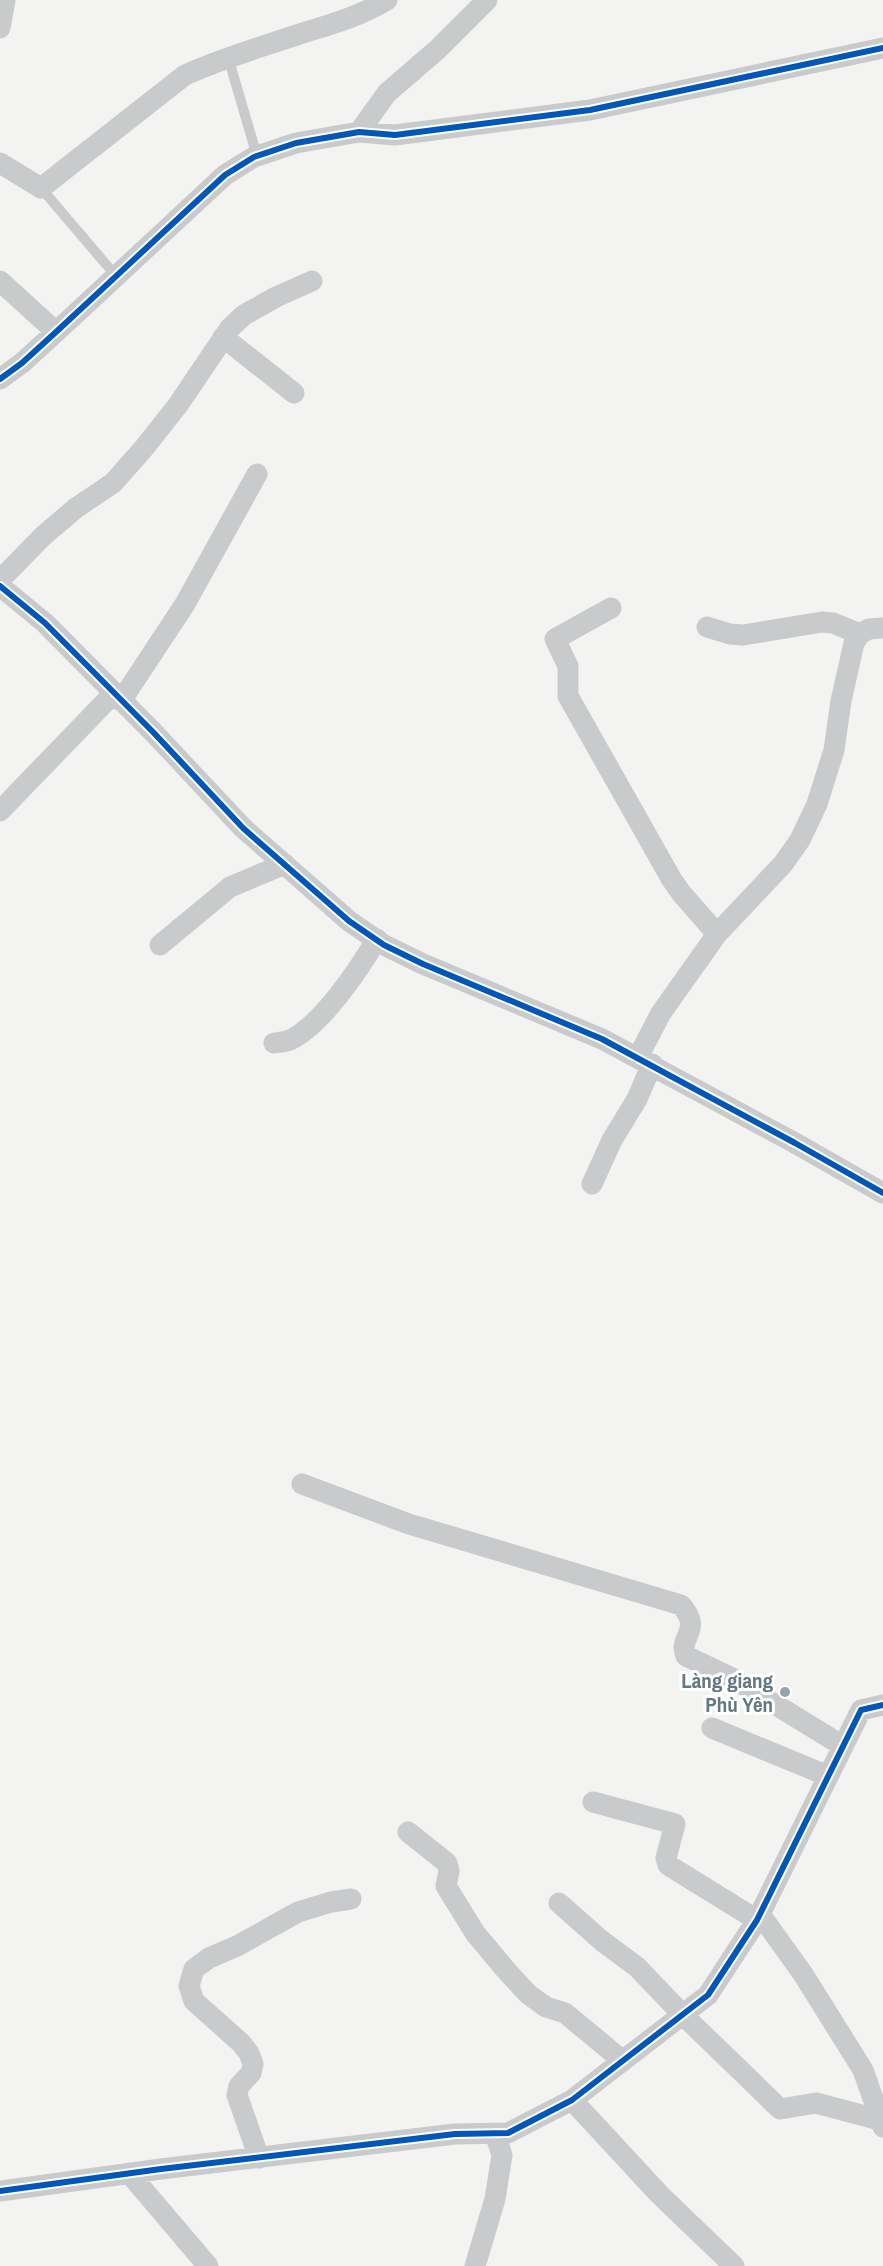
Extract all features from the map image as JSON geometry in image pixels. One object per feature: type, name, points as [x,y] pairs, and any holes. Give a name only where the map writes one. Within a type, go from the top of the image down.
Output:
[{"type":"street","points":[[0,28],[5,0]]},
{"type":"street","points":[[0,162],[41,188],[185,75],[228,57],[344,20],[372,9],[387,0]]},
{"type":"street","points":[[358,132],[387,93],[438,49],[483,2]]},
{"type":"street","points":[[0,379],[22,363],[225,175],[257,156],[296,143],[358,132],[395,135],[590,110],[883,48]]},
{"type":"street","points":[[0,580],[43,536],[76,508],[113,483],[178,405],[223,337],[244,315],[312,281]]},
{"type":"street","points":[[0,282],[56,332]]},
{"type":"street","points":[[223,337],[294,393]]},
{"type":"street","points":[[0,811],[118,697],[185,604],[257,474]]},
{"type":"street","points":[[0,586],[45,623],[243,828],[349,921],[376,939],[423,964],[602,1039],[883,1193]]},
{"type":"street","points":[[611,608],[555,639],[568,666],[568,696],[672,880],[717,934]]},
{"type":"street","points":[[707,627],[730,634],[743,635],[822,622],[833,623],[860,634]]},
{"type":"street","points":[[592,1184],[612,1140],[637,1099],[645,1061],[661,1013],[717,934],[783,864],[800,840],[817,804],[834,750],[841,701],[855,643],[860,634],[869,629],[883,628]]},
{"type":"street","points":[[160,945],[230,887],[285,864]]},
{"type":"street","points":[[274,1043],[290,1040],[304,1031],[331,1004],[366,958],[376,939]]},
{"type":"street","points":[[302,1484],[409,1524],[681,1605],[690,1615],[691,1622],[683,1649],[686,1656],[742,1683],[843,1746]]},
{"type":"street","points":[[0,2191],[129,2173],[455,2134],[508,2133],[572,2100],[708,1995],[759,1917],[861,1710],[883,1705]]},
{"type":"street","points":[[712,1728],[828,1776]]},
{"type":"street","points":[[593,1802],[675,1824],[666,1858],[668,1865],[759,1917],[803,1974],[863,2070],[881,2124]]},
{"type":"street","points":[[408,1832],[447,1863],[449,1870],[446,1886],[475,1933],[505,1970],[546,2007],[565,2013],[623,2061]]},
{"type":"street","points":[[258,2157],[237,2095],[239,2086],[251,2073],[253,2064],[249,2053],[241,2043],[194,2001],[189,1986],[194,1969],[209,1958],[237,1946],[298,1912],[331,1902],[351,1899]]},
{"type":"street","points":[[559,1903],[602,1941],[638,1967],[682,2015],[780,2109],[816,2103],[881,2124]]},
{"type":"street","points":[[572,2100],[659,2194],[734,2266]]},
{"type":"street","points":[[475,2266],[495,2199],[502,2155],[495,2134]]},
{"type":"street","points":[[129,2173],[208,2266]]},
{"type":"lane","points":[[228,57],[257,156]]},
{"type":"lane","points":[[41,188],[116,276]]},
{"type":"cycle path","points":[[0,379],[22,363],[225,175],[254,157],[296,143],[359,132],[395,135],[590,110],[883,48]]},
{"type":"cycle path","points":[[0,586],[45,623],[153,732],[243,828],[349,921],[384,945],[423,964],[602,1039],[883,1193]]},
{"type":"cycle path","points":[[0,2191],[161,2169],[455,2134],[508,2133],[572,2100],[708,1995],[757,1920],[861,1710],[883,1705]]},
{"type":"place","name":"Làng giang Phù Yên","points":[[785,1692]]}]
